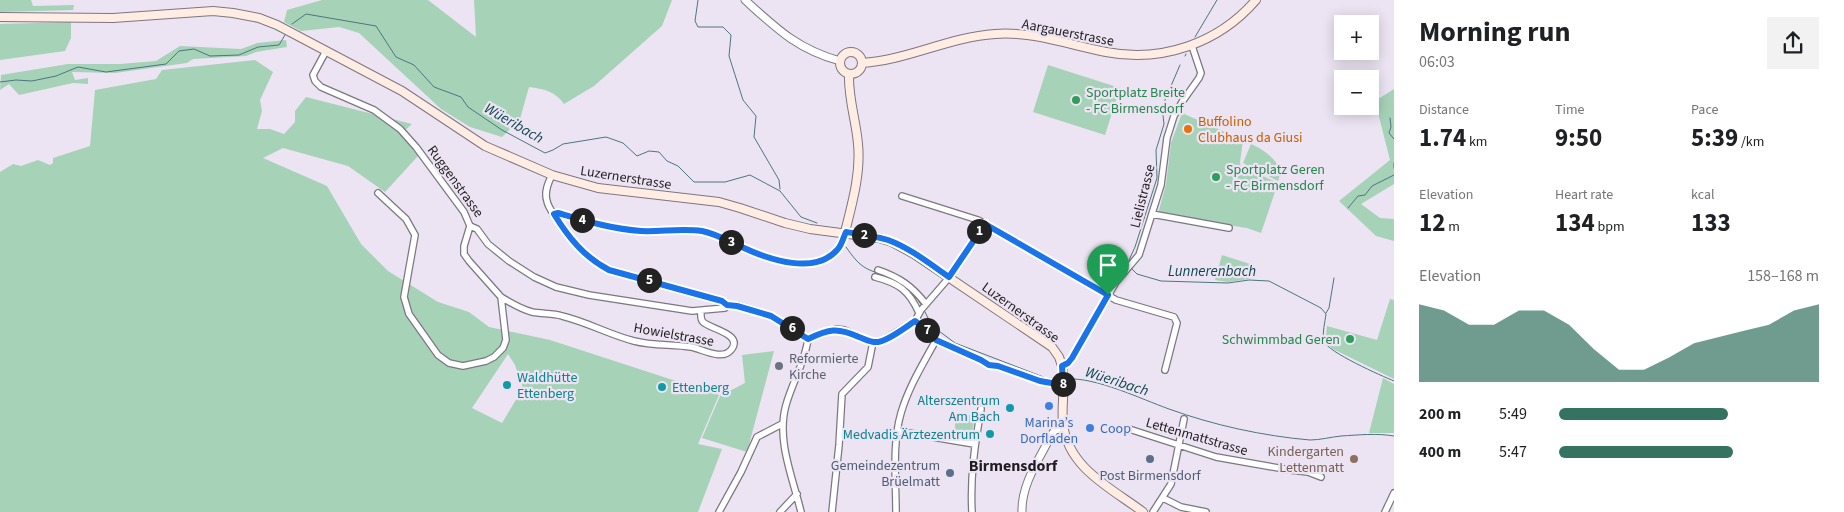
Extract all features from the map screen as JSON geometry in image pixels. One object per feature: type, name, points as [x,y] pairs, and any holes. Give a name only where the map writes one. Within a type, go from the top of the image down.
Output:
[{"type":"main road","name":"Aargauerstrasse","points":[[862,63],[900,57],[965,38],[997,34],[1046,38],[1118,54],[1149,55],[1192,46],[1210,38],[1228,26],[1256,0]]},
{"type":"main road","name":"Luzernerstrasse","points":[[0,17],[113,18],[233,12],[259,18],[402,91],[461,132],[485,146],[552,175],[598,188],[719,202],[810,229],[846,232],[892,242],[914,254],[1046,342],[1057,354],[1062,366]]},
{"type":"main road","points":[[853,52],[859,55],[862,63],[858,72],[849,74],[842,70],[840,61],[844,54],[853,52]]},
{"type":"main road","points":[[846,232],[853,201],[858,158],[857,135],[849,94],[849,74]]},
{"type":"main road","points":[[1062,366],[1064,428],[1071,450],[1083,467],[1143,512]]},
{"type":"street","points":[[744,0],[787,38],[818,55],[840,61]]},
{"type":"street","name":"Lielistrasse","points":[[1062,366],[1072,358],[1119,277],[1139,254],[1162,180],[1167,138],[1174,116],[1200,78],[1192,46]]},
{"type":"street","name":"Ruggenstrasse","points":[[326,51],[313,75],[321,87],[374,110],[400,129],[464,212],[470,226],[477,229],[488,244],[509,261],[534,277],[556,287],[589,295],[701,311],[725,308],[727,305]]},
{"type":"street","points":[[552,175],[546,194],[547,202],[573,242],[597,263],[609,270],[771,316],[808,339]]},
{"type":"street","points":[[378,193],[406,218],[414,235],[404,297],[409,314],[438,355],[450,363],[463,366],[486,360],[499,352],[506,340],[501,297],[464,254],[464,246],[470,226]]},
{"type":"street","points":[[902,196],[966,216],[985,224],[1116,300],[1176,319],[1174,338],[1165,370]]},
{"type":"street","points":[[554,214],[558,213],[622,229],[703,232],[717,235],[761,255],[780,260],[808,263],[826,259],[840,245],[846,232]]},
{"type":"street","points":[[1152,214],[1228,228]]},
{"type":"street","points":[[808,339],[836,329],[844,330],[873,342],[884,340],[915,321],[922,308],[949,277],[985,224]]},
{"type":"street","points":[[878,270],[904,281],[918,294],[922,308]]},
{"type":"street","points":[[875,277],[902,288],[922,308]]},
{"type":"street","name":"Howielstrasse","points":[[501,297],[515,306],[532,312],[561,315],[634,341],[691,348],[718,355],[730,352],[733,344],[731,338],[704,323],[701,311]]},
{"type":"street","points":[[915,321],[934,335],[936,340],[989,365],[998,366],[1040,381],[1063,380]]},
{"type":"street","points":[[801,512],[785,449],[782,424],[787,400],[804,356],[808,339]]},
{"type":"street","points":[[896,512],[898,431],[901,413],[910,388],[936,340]]},
{"type":"street","points":[[832,512],[842,394],[868,367],[873,342]]},
{"type":"street","points":[[972,512],[971,494],[974,444],[981,409]]},
{"type":"street","points":[[1153,512],[1171,482],[1184,419]]},
{"type":"street","points":[[719,512],[742,472],[757,436],[782,424]]},
{"type":"street","points":[[1022,512],[1023,498],[1030,477],[1052,434],[1055,430],[1064,428]]},
{"type":"street","name":"Lettenmattstrasse","points":[[1126,428],[1216,456],[1308,472],[1321,477]]},
{"type":"street","points":[[898,431],[974,444]]},
{"type":"street","points":[[1385,512],[1394,492]]},
{"type":"street","points":[[780,512],[797,494]]},
{"type":"street","points":[[1163,498],[1181,507],[1206,512]]},
{"type":"green space","points":[[0,0],[31,0],[33,6],[74,5],[73,10],[0,12]]},
{"type":"green space","points":[[322,0],[428,0],[476,37],[474,0],[672,0],[662,26],[594,86],[564,104],[549,91],[529,87],[520,119],[502,137],[470,127],[441,109],[359,33],[339,27],[301,31],[284,22],[287,10]]},
{"type":"green space","points":[[71,22],[71,38],[65,51],[0,60],[0,24]]},
{"type":"green space","points":[[286,40],[287,47],[256,52],[246,56],[193,59],[187,63],[115,73],[72,72],[75,80],[88,78],[88,84],[73,83],[19,95],[9,84],[0,90],[1,75],[68,64],[120,64],[156,61],[180,46],[241,49],[257,43]]},
{"type":"green space","points":[[255,60],[273,72],[260,100],[262,111],[257,129],[270,129],[284,134],[295,122],[295,111],[306,97],[412,124],[401,134],[418,156],[385,192],[348,166],[283,148],[263,158],[327,186],[361,244],[388,271],[438,302],[469,312],[489,327],[550,340],[719,395],[698,444],[722,449],[698,512],[0,512],[0,172],[13,164],[21,166],[38,160],[50,165],[53,163],[53,158],[90,146],[95,90],[156,79],[162,70]],"holes":[[[508,354],[515,365],[523,388],[502,423],[472,408]]]},
{"type":"green space","name":"Sportplatz Breite - FC Birmensdorf","points":[[1048,65],[1120,88],[1105,135],[1033,112]]},
{"type":"green space","points":[[1394,89],[1394,184],[1361,204],[1380,218],[1394,219],[1394,241],[1376,236],[1339,201],[1390,160],[1379,115],[1379,98]]},
{"type":"green space","name":"Sportplatz Geren - FC Birmensdorf","points":[[1182,113],[1243,140],[1241,169],[1254,172],[1278,183],[1261,233],[1247,228],[1158,214],[1166,184],[1171,143]]},
{"type":"green space","points":[[1251,144],[1265,152],[1279,167],[1281,172],[1278,181],[1243,163]]},
{"type":"green space","points":[[1222,255],[1250,264],[1249,279],[1228,282],[1215,280]]},
{"type":"green space","name":"Schwimmbad Geren","points":[[1390,299],[1394,300],[1394,379],[1333,349],[1328,344],[1326,336],[1327,326],[1377,340]]},
{"type":"green space","points":[[774,351],[747,452],[702,438],[720,396],[745,383],[742,355]]},
{"type":"green space","points":[[1383,378],[1394,384],[1394,433],[1369,433]]},
{"type":"green space","points":[[956,413],[975,416],[971,437],[968,439],[954,437]]},
{"type":"waterway","points":[[698,0],[695,21],[698,27],[723,27],[731,35],[729,56],[743,100],[756,116],[754,137],[779,180],[780,189]]},
{"type":"waterway","name":"Lunnerenbach","points":[[1195,37],[1217,0]]},
{"type":"waterway","name":"Wüeribach","points":[[292,24],[306,14],[376,26],[396,57],[414,65],[434,87],[461,97],[468,107],[502,130],[545,153],[563,144],[606,137],[623,143],[637,156],[649,151],[659,152],[667,161],[678,166],[694,182],[725,182],[750,175],[780,191],[801,217],[817,223]]},
{"type":"waterway","name":"Wüeribach","points":[[0,82],[32,81],[56,76],[78,67],[106,72],[166,64],[179,51],[194,49],[210,56],[239,55],[258,47],[279,45],[285,35]]},
{"type":"waterway","name":"Lunnerenbach","points":[[1129,260],[1157,178],[1156,150],[1164,124],[1162,107],[1180,65]]},
{"type":"waterway","points":[[1390,118],[1391,127],[1389,133],[1394,139]]},
{"type":"waterway","points":[[1394,163],[1394,168]]},
{"type":"waterway","points":[[1348,208],[1358,196],[1365,195],[1372,186],[1394,175]]},
{"type":"waterway","name":"Wüeribach","points":[[846,247],[863,266],[887,276]]},
{"type":"waterway","name":"Lunnerenbach","points":[[1132,269],[1137,274],[1161,281],[1228,283],[1249,280],[1269,281],[1321,308],[1326,314],[1323,338],[1327,346],[1356,363],[1394,381]]},
{"type":"waterway","points":[[1326,313],[1329,308],[1334,278]]},
{"type":"waterway","name":"Wüeribach","points":[[916,297],[922,306]]},
{"type":"waterway","name":"Wüeribach","points":[[924,310],[929,320],[939,331],[955,343],[1046,378],[1060,379]]},
{"type":"waterway","name":"Wüeribach","points":[[1067,379],[1091,381],[1118,389],[1186,415],[1256,433],[1310,440],[1361,435],[1394,436]]},
{"type":"place","name":"Sportplatz Breite - FC Birmensdorf","points":[[1076,100]]},
{"type":"place","name":"Buffolino Clubhaus da Giusi","points":[[1188,129]]},
{"type":"place","name":"Sportplatz Geren - FC Birmensdorf","points":[[1216,177]]},
{"type":"place","name":"Schwimmbad Geren","points":[[1350,339]]},
{"type":"place","name":"Reformierte Kirche","points":[[779,366]]},
{"type":"place","name":"Waldhütte Ettenberg","points":[[507,385]]},
{"type":"place","name":"Ettenberg","points":[[662,387]]},
{"type":"place","name":"Marina’s Dorfladen","points":[[1049,406]]},
{"type":"place","name":"Alterszentrum Am Bach","points":[[1010,408]]},
{"type":"place","name":"Coop","points":[[1090,428]]},
{"type":"place","name":"Medvadis Ärztezentrum","points":[[990,434]]},
{"type":"place","name":"Post Birmensdorf","points":[[1150,459]]},
{"type":"place","name":"Kindergarten Lettenmatt","points":[[1354,459]]},
{"type":"place","name":"Gemeindezentrum Brüelmatt","points":[[950,473]]},
{"type":"district","name":"Birmensdorf","points":[[1013,465]]},
{"type":"route","points":[[558,213],[622,229],[703,232],[717,235],[761,255],[780,260],[808,263],[826,259],[838,249],[846,232],[892,242],[949,277],[985,224],[1108,295],[1072,358],[1062,366],[1063,385],[1059,385],[1040,381],[998,366],[989,365],[936,340],[934,335],[915,321],[884,340],[877,342],[836,329],[817,334],[808,339],[785,323],[756,310],[727,305],[722,301],[672,286],[609,270],[584,253],[573,242],[554,214],[558,213]]}]
